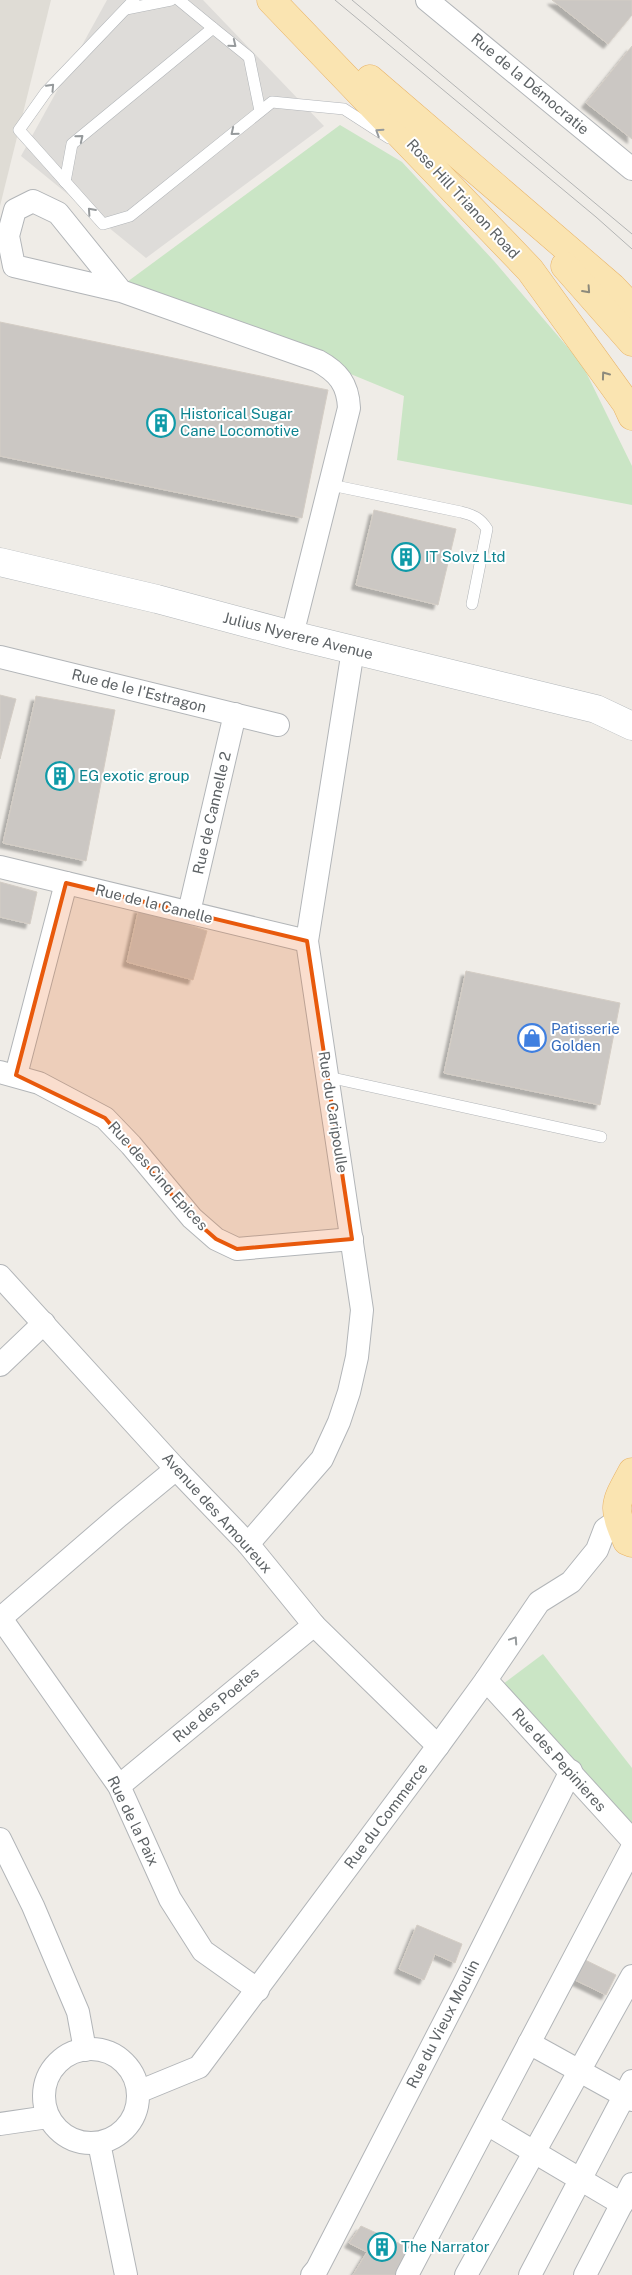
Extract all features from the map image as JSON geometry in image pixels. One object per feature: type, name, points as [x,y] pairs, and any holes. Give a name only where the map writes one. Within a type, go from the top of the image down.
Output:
[{"type":"main road","name":"Rose Hill Trianon Road","points":[[271,0],[530,270],[626,403],[632,416]]},
{"type":"main road","name":"Rose Hill Trianon Road","points":[[276,0],[457,153]]},
{"type":"main road","points":[[457,153],[612,288],[632,308]]},
{"type":"main road","points":[[457,153],[585,288],[632,342]]},
{"type":"main road","name":"Julius Nyerere Avenue","points":[[0,562],[157,599],[292,636],[596,709],[632,726]]},
{"type":"main road","name":"Julius Nyerere Avenue","points":[[596,709],[632,704]]},
{"type":"main road","points":[[632,1472],[615,1502],[618,1520],[627,1541],[632,1543]]},
{"type":"street","name":"Rue de la Démocratie","points":[[427,0],[632,169]]},
{"type":"street","points":[[120,291],[58,213],[33,201],[15,210],[8,236],[7,265],[120,291],[318,361],[333,370],[341,378],[348,395],[349,408],[292,636]]},
{"type":"street","name":"Rue du Caripoulle","points":[[248,1544],[322,1459],[339,1422],[349,1392],[357,1357],[362,1310],[307,941],[353,650]]},
{"type":"street","name":"Rue de le I'Estragon","points":[[0,657],[278,725]]},
{"type":"street","name":"Rue de Cannelle 2","points":[[189,912],[235,714]]},
{"type":"street","name":"Rue de la Canelle","points":[[0,867],[307,941]]},
{"type":"street","points":[[8,1074],[66,883]]},
{"type":"street","name":"Rue des Cinq Epices","points":[[8,1074],[39,1083],[105,1118],[132,1145],[192,1218],[216,1239],[237,1248],[352,1239]]},
{"type":"street","name":"Avenue des Amoureux","points":[[0,1276],[176,1469],[248,1544],[314,1625],[438,1746]]},
{"type":"street","points":[[0,1365],[44,1323]]},
{"type":"street","points":[[0,1618],[176,1469]]},
{"type":"street","name":"Rue du Commerce","points":[[138,2092],[200,2066],[438,1746],[539,1602],[571,1582],[597,1550],[605,1529],[618,1520]]},
{"type":"street","name":"Rue de la Paix","points":[[0,1618],[120,1786],[170,1899],[203,1951],[258,1990]]},
{"type":"street","name":"Rue des Poetes","points":[[120,1786],[314,1625]]},
{"type":"street","name":"Rue des Pepinieres","points":[[486,1680],[632,1840]]},
{"type":"street","name":"Rue du Vieux Moulin","points":[[319,2273],[571,1771]]},
{"type":"street","points":[[0,1839],[33,1906],[78,2012],[85,2050]]},
{"type":"street","points":[[407,2275],[632,1848]]},
{"type":"street","points":[[466,2275],[632,1976]]},
{"type":"street","points":[[529,2043],[580,2070],[629,2092],[530,2275]]},
{"type":"street","points":[[85,2050],[102,2051],[116,2057],[128,2068],[136,2083],[138,2092],[134,2114],[126,2128],[114,2137],[99,2143],[84,2143],[69,2138],[57,2130],[48,2117],[44,2095],[44,2088],[49,2074],[58,2062],[71,2053],[85,2050]]},
{"type":"street","points":[[0,2124],[48,2117]]},
{"type":"street","points":[[487,2124],[534,2154],[622,2204]]},
{"type":"street","points":[[99,2143],[126,2275]]},
{"type":"street","points":[[585,2275],[632,2184]]},
{"type":"lane","points":[[171,0],[130,4],[46,92],[19,130],[103,224],[130,216],[272,102],[344,109],[434,168]]},
{"type":"lane","points":[[179,0],[248,56],[260,111]]},
{"type":"lane","points":[[65,182],[72,144],[213,28]]},
{"type":"lane","points":[[331,485],[461,512],[472,515],[482,521],[487,529],[472,604]]},
{"type":"lane","points":[[328,1077],[601,1137]]},
{"type":"highlighted area","points":[[66,883],[307,941],[352,1239],[237,1249],[216,1239],[192,1218],[105,1118],[16,1075]]},
{"type":"shaded area","points":[[0,0],[51,0],[0,206]]},
{"type":"shaded area","points":[[107,0],[203,0],[324,126],[146,258],[21,156]]},
{"type":"green space","points":[[340,125],[402,162],[494,261],[582,364],[632,466],[632,505],[397,460],[404,396],[127,282]]},
{"type":"green space","points":[[543,1654],[632,1768],[632,1830],[503,1684]]},
{"type":"building","points":[[552,0],[632,0],[632,15],[608,44]]},
{"type":"building","points":[[632,46],[632,139],[586,103]]},
{"type":"building","name":"Historical Sugar Cane Locomotive","points":[[0,322],[328,390],[302,518],[0,456]]},
{"type":"building","name":"IT Solvz Ltd","points":[[374,510],[456,529],[438,605],[356,585]]},
{"type":"building","points":[[0,695],[16,699],[0,759]]},
{"type":"building","name":"EG exotic group","points":[[36,696],[115,710],[86,861],[3,843]]},
{"type":"building","points":[[0,882],[37,892],[30,924],[0,917]]},
{"type":"building","points":[[139,908],[207,931],[193,980],[127,962]]},
{"type":"building","name":"Patisserie Golden","points":[[466,971],[620,1003],[600,1105],[444,1073]]},
{"type":"building","points":[[417,1925],[462,1944],[455,1963],[435,1954],[424,1980],[399,1969]]},
{"type":"building","points":[[579,1957],[616,1975],[606,1995],[569,1977]]},
{"type":"building","name":"The Narrator","points":[[361,2226],[416,2251],[399,2275],[353,2275],[367,2252],[349,2243]]},
{"type":"tram line","points":[[335,0],[632,249]]},
{"type":"tram line","points":[[352,0],[632,234]]},
{"type":"place","name":"Historical Sugar Cane Locomotive","points":[[161,423]]},
{"type":"place","name":"IT Solvz Ltd","points":[[406,557]]},
{"type":"place","name":"EG exotic group","points":[[60,776]]},
{"type":"place","name":"Patisserie Golden","points":[[532,1038]]},
{"type":"place","name":"The Narrator","points":[[382,2247]]}]
